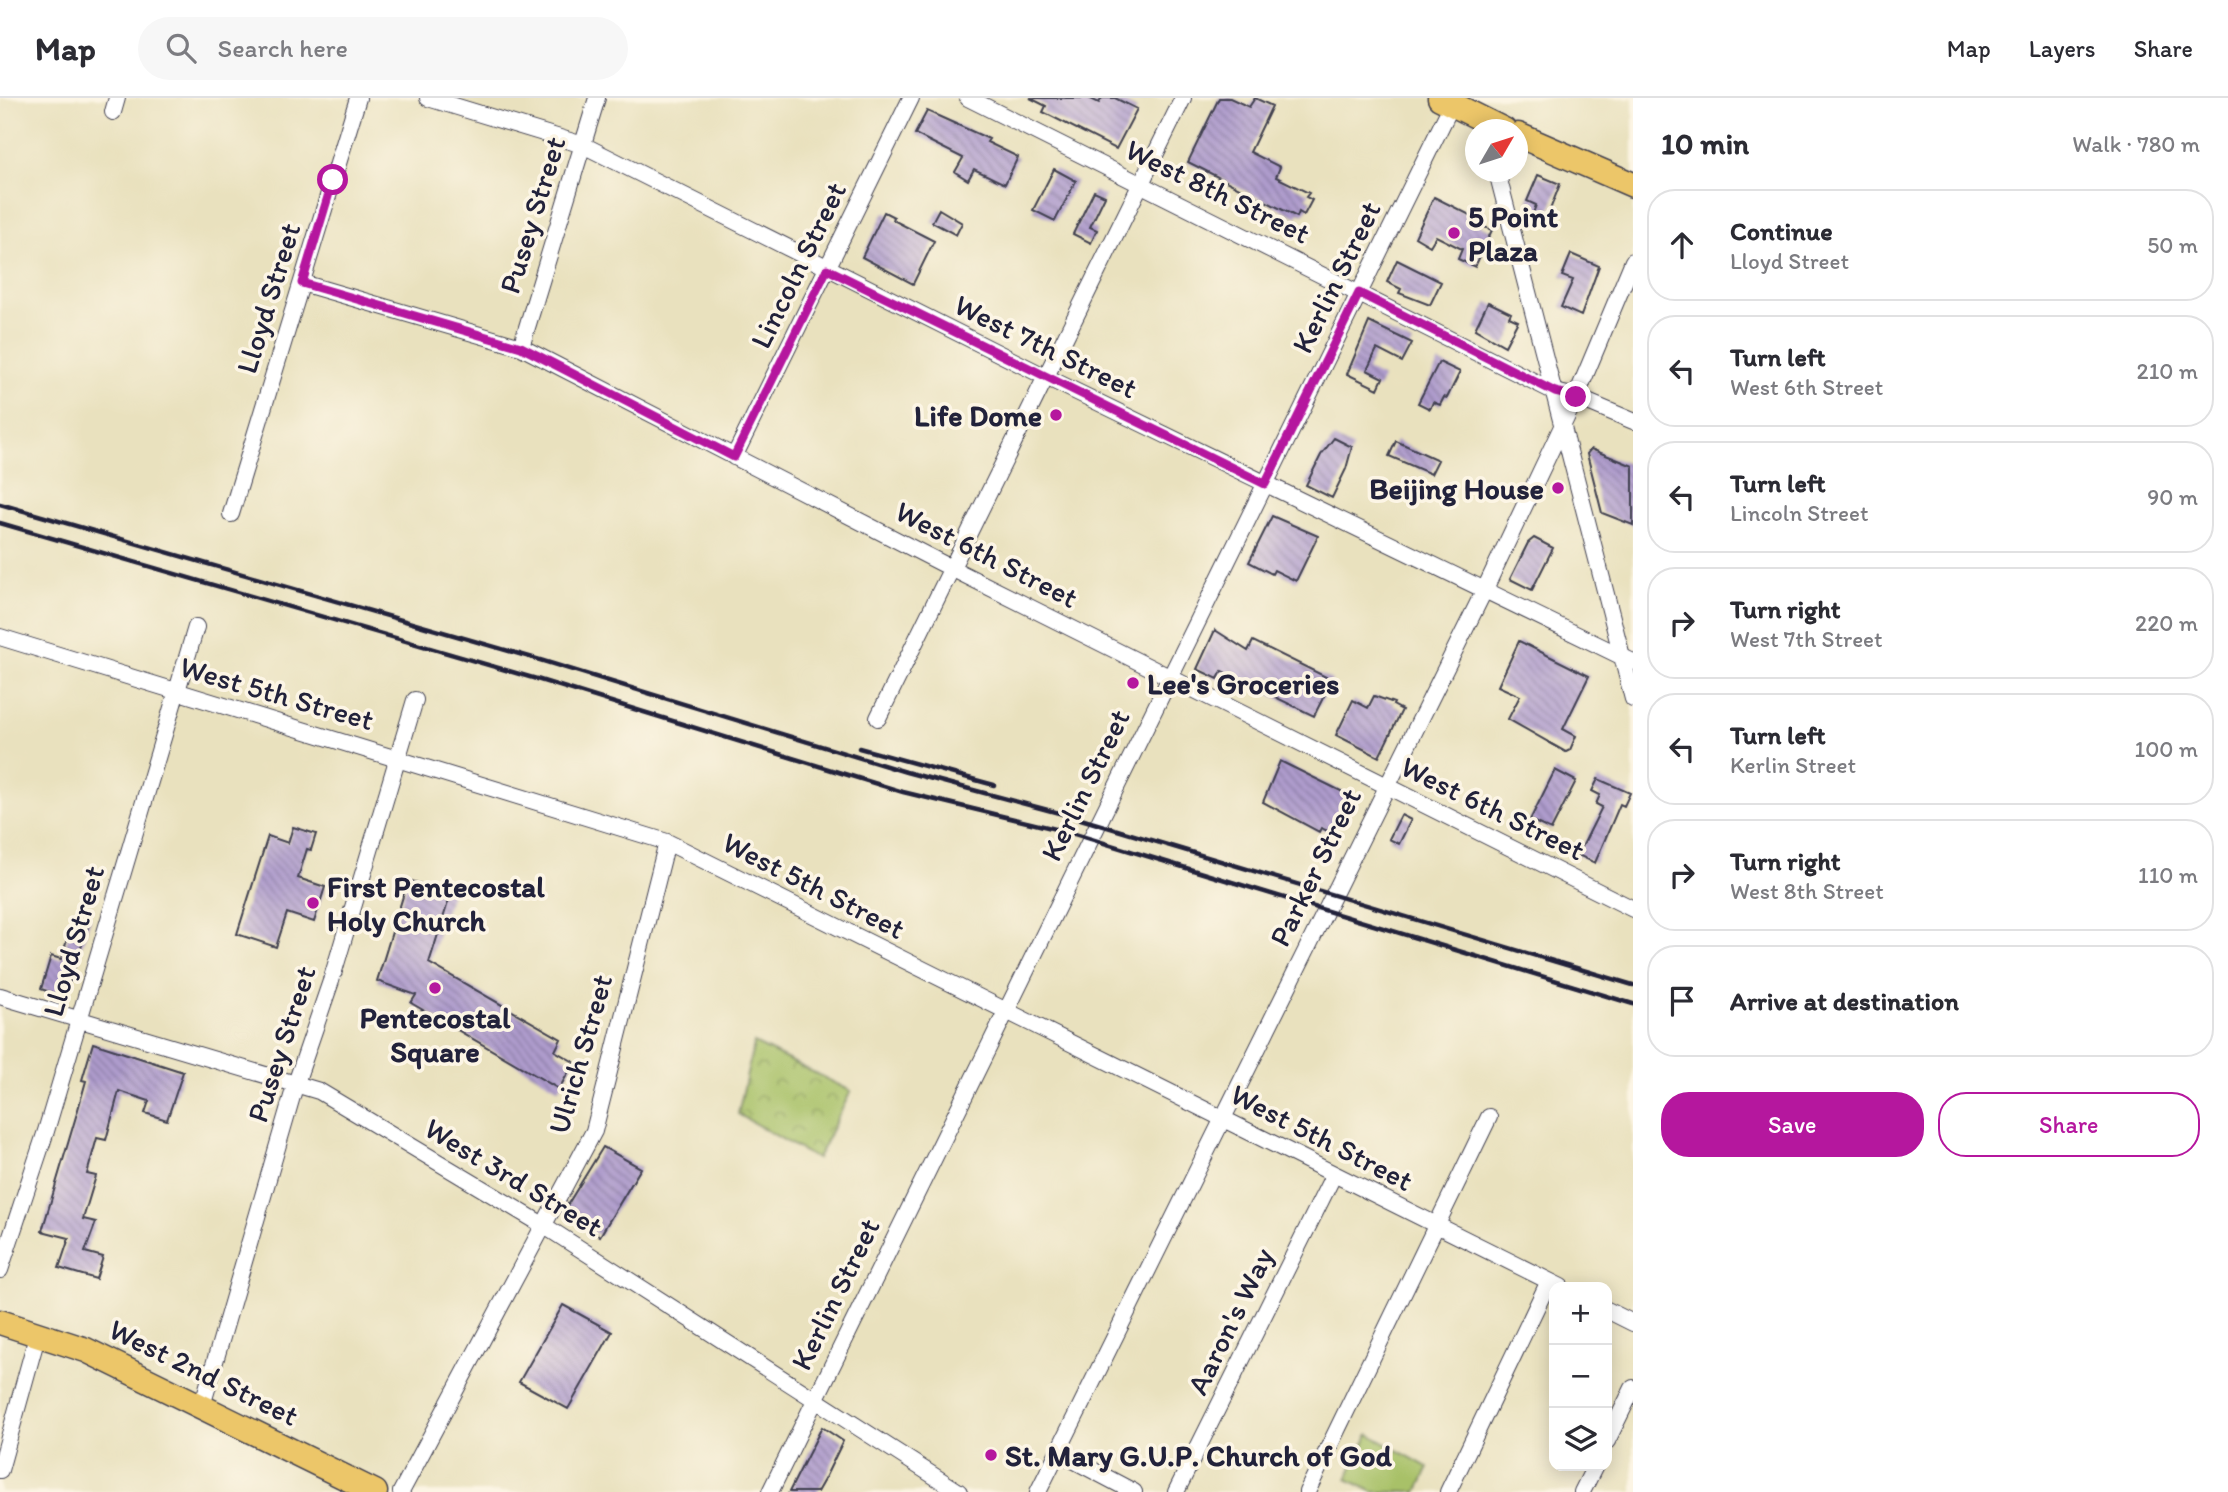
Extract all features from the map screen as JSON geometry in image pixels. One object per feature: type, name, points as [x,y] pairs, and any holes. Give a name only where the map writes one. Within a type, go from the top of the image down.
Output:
[{"type":"main road","points":[[1446,101],[1488,119]]},
{"type":"main road","points":[[1528,140],[1633,185]]},
{"type":"main road","name":"West 2nd Street","points":[[0,1322],[86,1350],[375,1492]]},
{"type":"street","name":"Lloyd Street","points":[[231,514],[358,98]]},
{"type":"street","name":"West 7th Street","points":[[428,98],[583,145],[1046,377],[1628,660]]},
{"type":"street","name":"Pusey Street","points":[[521,347],[597,98]]},
{"type":"street","name":"Lincoln Street","points":[[734,457],[911,98]]},
{"type":"street","name":"West 8th Street","points":[[968,98],[1555,392],[1576,397],[1633,421]]},
{"type":"street","points":[[877,718],[1183,98]]},
{"type":"street","name":"Kerlin Street","points":[[770,1492],[1359,293],[1446,101]]},
{"type":"street","points":[[1500,182],[1628,660],[1633,699]]},
{"type":"street","name":"Parker Street","points":[[1038,1492],[1225,1119],[1386,786],[1484,591],[1576,397],[1633,261]]},
{"type":"street","name":"West 6th Street","points":[[302,283],[521,347],[951,568],[1633,909]]},
{"type":"street","name":"Lloyd Street","points":[[0,1270],[80,1020],[196,627]]},
{"type":"street","name":"West 5th Street","points":[[0,637],[175,693],[399,758],[667,842],[1551,1282]]},
{"type":"street","name":"Pusey Street","points":[[202,1406],[295,1086],[331,981],[415,700]]},
{"type":"street","name":"Ulrich Street","points":[[401,1492],[594,1130],[667,842]]},
{"type":"street","name":"West 3rd Street","points":[[0,996],[319,1091],[543,1225],[959,1492]]},
{"type":"street","points":[[1307,1492],[1489,1117]]},
{"type":"street","name":"Aaron's Way","points":[[1176,1492],[1334,1174]]},
{"type":"street","points":[[1447,1492],[1549,1296]]},
{"type":"street","points":[[1612,1312],[1633,1323]]},
{"type":"street","points":[[0,1470],[38,1333]]},
{"type":"street","points":[[1612,1431],[1633,1388]]},
{"type":"street","points":[[1058,1452],[1134,1492]]},
{"type":"street","points":[[1582,1492],[1592,1471]]},
{"type":"green space","points":[[754,1043],[851,1091],[817,1159],[738,1114]]},
{"type":"green space","points":[[1369,1434],[1429,1468],[1417,1492],[1373,1492],[1347,1479]]},
{"type":"building","points":[[1030,98],[1089,98],[1099,103],[1102,98],[1115,98],[1137,109],[1116,149],[1043,112],[1046,106]]},
{"type":"building","points":[[1219,98],[1230,98],[1249,107],[1255,98],[1272,106],[1250,152],[1280,167],[1276,177],[1309,193],[1306,197],[1312,200],[1304,215],[1299,212],[1297,217],[1188,162]]},
{"type":"building","points":[[927,111],[989,139],[987,142],[1018,157],[1005,184],[974,169],[968,180],[955,172],[963,158],[915,134]]},
{"type":"building","points":[[1054,169],[1076,181],[1055,221],[1033,210]]},
{"type":"building","points":[[1538,175],[1560,184],[1544,225],[1531,219],[1536,205],[1527,201]]},
{"type":"building","points":[[1094,191],[1105,196],[1090,227],[1097,230],[1091,243],[1073,234]]},
{"type":"building","name":"5 Point Plaza","points":[[1434,197],[1480,220],[1477,224],[1492,230],[1475,267],[1458,259],[1462,249],[1436,236],[1430,246],[1415,237]]},
{"type":"building","points":[[939,209],[962,223],[956,235],[932,222]]},
{"type":"building","points":[[884,212],[894,217],[893,220],[934,241],[913,284],[862,257]]},
{"type":"building","points":[[1571,254],[1599,266],[1581,316],[1561,307],[1573,280],[1562,276]]},
{"type":"building","points":[[1397,260],[1441,282],[1430,305],[1399,293],[1401,289],[1387,282]]},
{"type":"building","points":[[1488,302],[1511,313],[1509,317],[1518,321],[1505,346],[1475,329]]},
{"type":"building","points":[[1369,322],[1412,343],[1402,362],[1377,349],[1367,370],[1383,378],[1378,389],[1347,374]]},
{"type":"building","points":[[1439,362],[1460,372],[1447,398],[1444,397],[1440,405],[1433,402],[1430,409],[1418,403]]},
{"type":"building","points":[[1334,438],[1352,447],[1346,469],[1332,498],[1306,485],[1321,455]]},
{"type":"building","points":[[1396,441],[1438,460],[1431,474],[1389,456]]},
{"type":"building","points":[[1591,449],[1633,466],[1633,525],[1602,513],[1587,454]]},
{"type":"building","points":[[1272,516],[1318,536],[1296,581],[1274,570],[1272,574],[1249,562]]},
{"type":"building","points":[[1534,538],[1553,548],[1532,590],[1510,579],[1528,543]]},
{"type":"building","points":[[1215,630],[1248,651],[1253,641],[1332,680],[1314,716],[1222,671],[1218,679],[1197,669]]},
{"type":"building","points":[[1519,641],[1589,676],[1563,729],[1576,736],[1570,750],[1566,752],[1508,719],[1520,696],[1498,686]]},
{"type":"building","points":[[1374,696],[1394,703],[1393,705],[1402,710],[1379,757],[1336,735],[1353,700],[1368,708]]},
{"type":"building","points":[[1280,761],[1349,795],[1330,832],[1321,828],[1319,832],[1263,802]]},
{"type":"building","points":[[1555,770],[1576,781],[1551,830],[1530,820]]},
{"type":"building","points":[[1598,779],[1630,793],[1624,806],[1620,804],[1595,863],[1578,855],[1602,807],[1596,804],[1600,795],[1592,791]]},
{"type":"building","points":[[1401,815],[1411,820],[1399,844],[1389,839]]},
{"type":"building","points":[[293,827],[316,834],[311,850],[307,849],[298,878],[325,887],[314,922],[287,913],[276,947],[237,934],[268,836],[288,843]]},
{"type":"building","name":"Pentecostal Square","points":[[408,880],[451,893],[429,963],[561,1039],[555,1051],[574,1062],[559,1089],[411,1003],[416,995],[377,981]]},
{"type":"building","points":[[76,912],[91,917],[65,997],[41,989],[51,956],[61,959]]},
{"type":"building","points":[[93,1043],[183,1072],[167,1120],[145,1113],[149,1101],[119,1091],[106,1140],[97,1138],[87,1174],[96,1176],[83,1219],[96,1222],[85,1252],[103,1257],[96,1279],[59,1268],[69,1238],[42,1231],[86,1081],[82,1080]]},
{"type":"building","points":[[603,1147],[641,1168],[600,1236],[563,1212]]},
{"type":"building","points":[[563,1305],[612,1332],[568,1409],[519,1382]]},
{"type":"building","points":[[822,1427],[843,1441],[825,1478],[817,1492],[789,1492]]},
{"type":"railway","points":[[0,504],[540,660],[906,772],[1074,817],[1633,985]]},
{"type":"railway","points":[[0,523],[540,680],[903,792],[1068,832],[1633,1004]]},
{"type":"railway","points":[[859,748],[994,785]]},
{"type":"place","name":"5 Point Plaza","points":[[1454,233]]},
{"type":"place","name":"Life Dome","points":[[1056,415]]},
{"type":"place","name":"Beijing House","points":[[1558,488]]},
{"type":"place","name":"Lee's Groceries","points":[[1133,683]]},
{"type":"place","name":"First Pentecostal Holy Church","points":[[313,903]]},
{"type":"place","name":"Pentecostal Square","points":[[435,988]]},
{"type":"place","name":"St. Mary G.U.P. Church of God","points":[[991,1455]]},
{"type":"route","points":[[333,180],[302,283],[521,347],[734,457],[827,269],[1265,484],[1359,293],[1555,392],[1576,397]]}]
